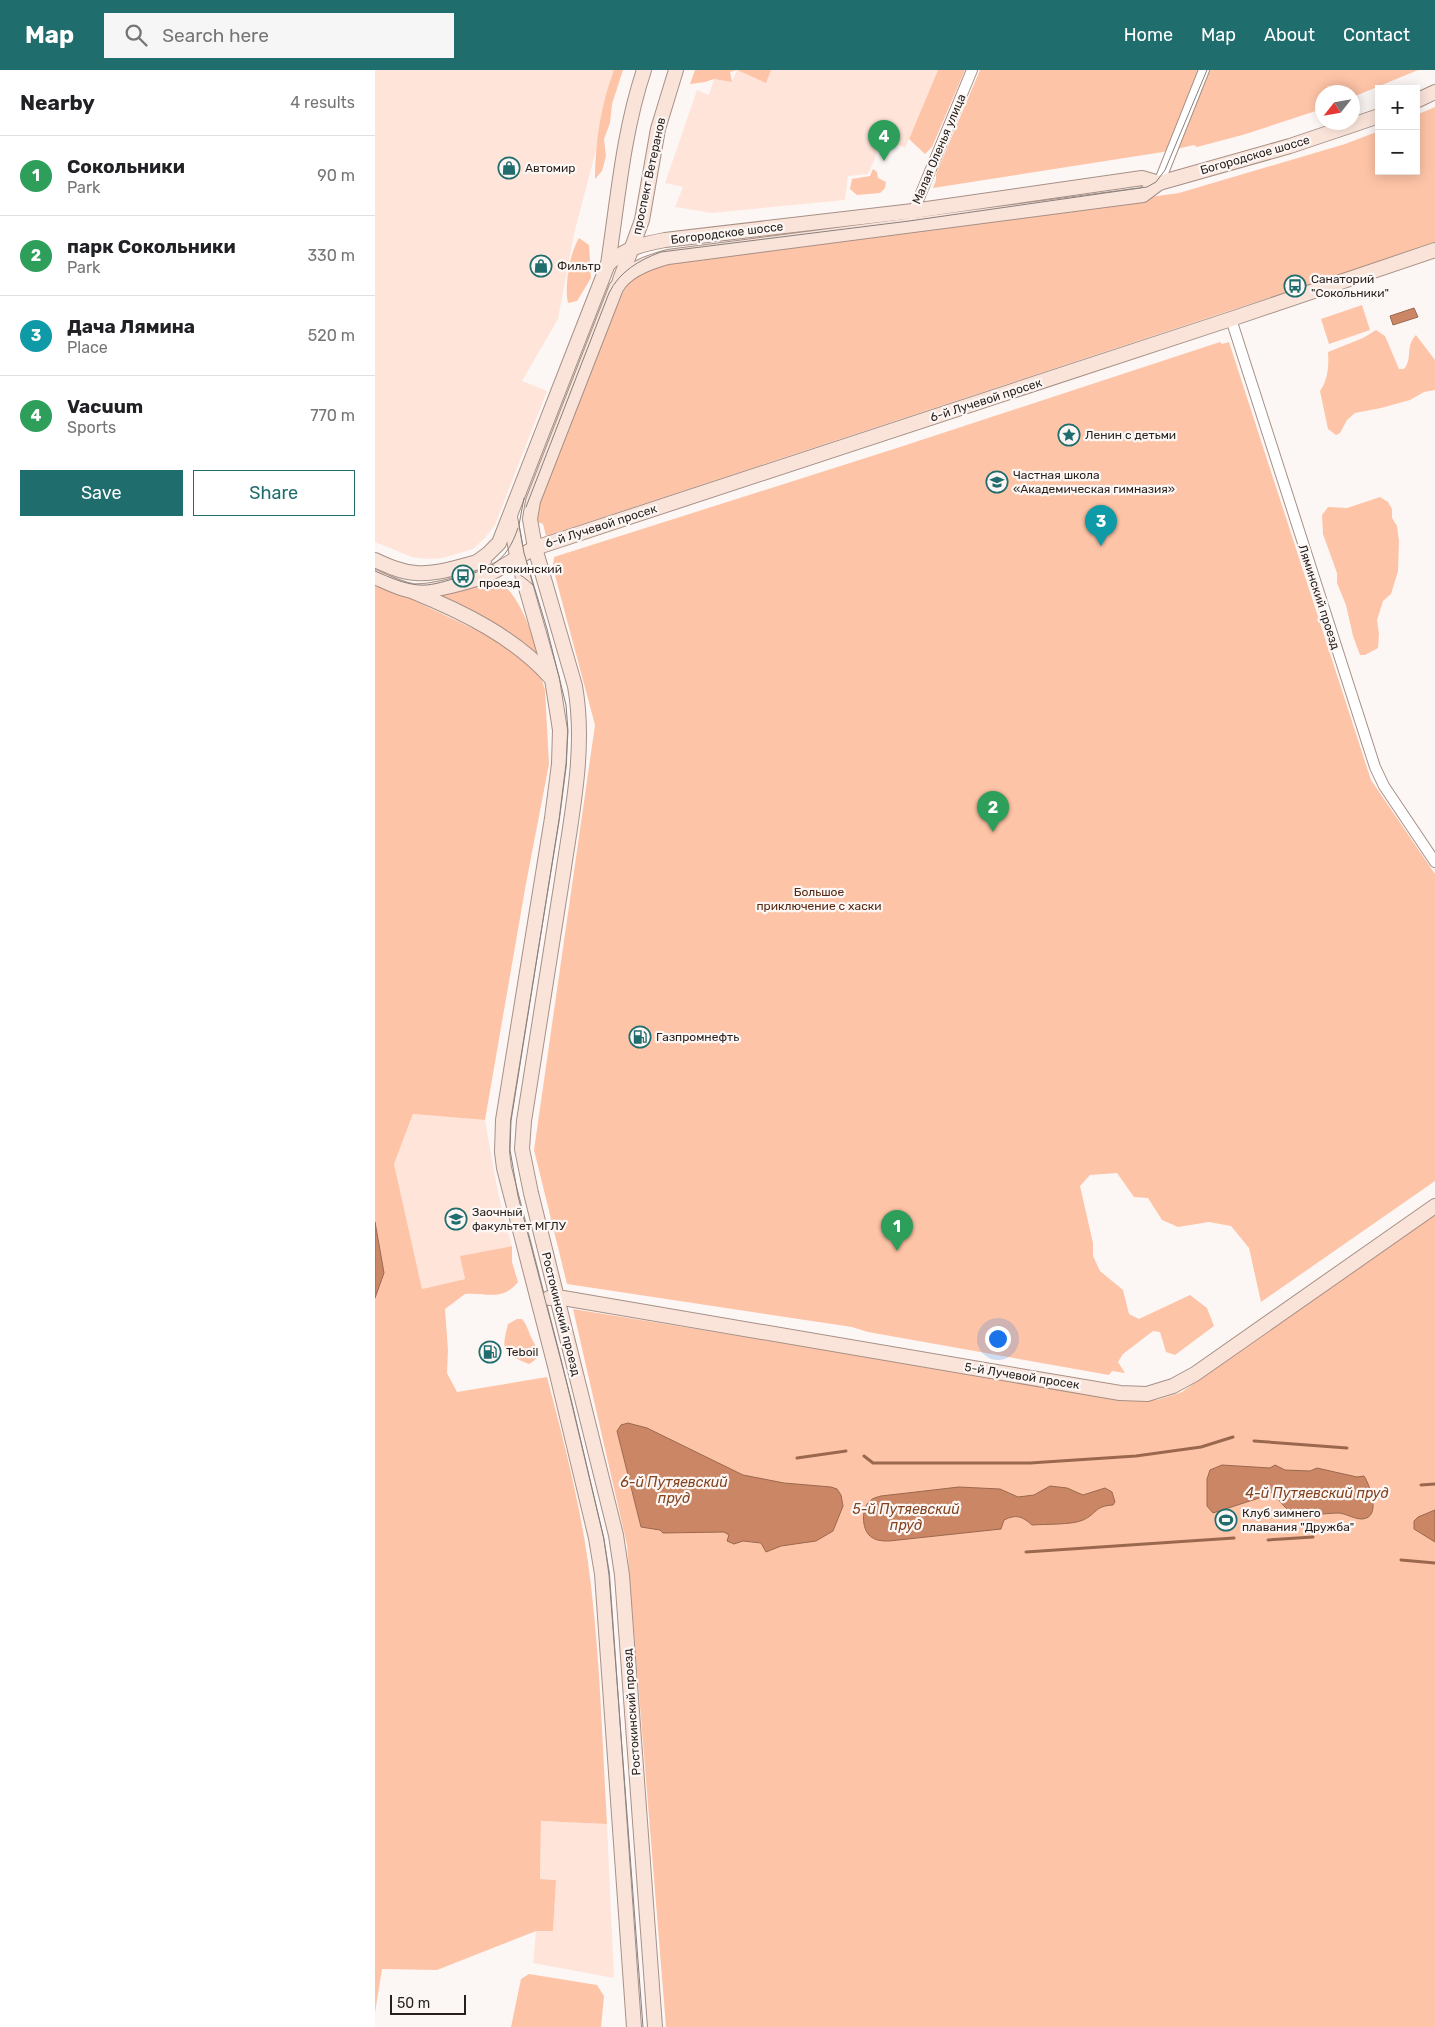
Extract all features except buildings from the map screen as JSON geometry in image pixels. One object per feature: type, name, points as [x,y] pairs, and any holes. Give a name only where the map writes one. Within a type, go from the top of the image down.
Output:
[{"type":"main road","name":"проспект Ветеранов","points":[[608,264],[623,160],[636,94],[644,70]]},
{"type":"main road","name":"проспект Ветеранов","points":[[620,280],[642,220],[658,129],[676,70]]},
{"type":"main road","points":[[1420,99],[1435,92]]},
{"type":"main road","name":"Богородское шоссе","points":[[620,280],[648,263],[668,257],[1143,195],[1159,183],[1290,146],[1375,117]]},
{"type":"main road","name":"Богородское шоссе","points":[[608,264],[633,247],[665,240],[913,211],[1142,178],[1159,183]]},
{"type":"main road","name":"6-й Лучевой просек","points":[[517,556],[535,548],[1435,250]]},
{"type":"main road","points":[[477,562],[494,549],[510,517],[608,264]]},
{"type":"main road","points":[[535,548],[530,519],[533,501],[620,280]]},
{"type":"main road","points":[[510,517],[517,556]]},
{"type":"main road","name":"Ростокинский проезд","points":[[535,548],[570,665],[578,705],[579,727],[578,763],[570,823],[522,1136],[522,1149],[529,1186],[616,1535],[622,1574],[655,2027]]},
{"type":"main road","points":[[375,560],[416,574],[438,572],[477,562],[517,556]]},
{"type":"main road","points":[[409,590],[429,590],[482,577],[517,556]]},
{"type":"main road","name":"Ростокинский проезд","points":[[517,556],[551,679],[559,722],[559,764],[503,1120],[504,1168],[596,1538],[602,1574],[635,2027]]},
{"type":"main road","points":[[375,577],[409,590],[478,622],[531,657],[551,679]]},
{"type":"main road","name":"5-й Лучевой просек","points":[[537,1298],[557,1298],[661,1314],[1120,1393],[1147,1394],[1173,1386],[1195,1374],[1435,1206]]},
{"type":"main road","points":[[629,1945],[649,1942]]},
{"type":"street","name":"Малая Оленья улица","points":[[907,227],[972,70]]},
{"type":"street","points":[[1159,183],[1204,70]]},
{"type":"street","name":"Ляминский проезд","points":[[1231,319],[1377,772],[1435,862]]},
{"type":"shaded area","points":[[375,70],[617,70],[574,234],[558,319],[522,381],[547,391],[495,525],[473,549],[443,558],[412,557],[375,542]]},
{"type":"shaded area","points":[[737,70],[765,82],[771,70],[938,70],[905,148],[884,138],[868,174],[848,176],[845,200],[712,213],[675,207],[683,187],[665,183],[697,90],[709,95],[714,79],[732,82]]},
{"type":"shaded area","name":"Заочный факультет МГЛУ","points":[[413,1114],[485,1120],[498,1193],[512,1246],[461,1256],[465,1279],[422,1289],[394,1164]]},
{"type":"shaded area","points":[[541,1821],[607,1824],[614,1978],[533,1963],[536,1931],[553,1931],[556,1880],[540,1879]]},
{"type":"green space","points":[[614,70],[623,70],[612,104],[610,123],[604,139],[606,156],[602,171],[595,179],[596,151],[600,124]]},
{"type":"green space","points":[[695,70],[737,70],[730,72],[732,82],[714,79],[690,84]]},
{"type":"green space","points":[[737,70],[771,70],[766,83]]},
{"type":"green space","points":[[938,70],[965,70],[932,147],[925,154],[909,139]]},
{"type":"green space","points":[[980,70],[1418,70],[1382,85],[1375,85],[1375,88],[1360,94],[1360,85],[1315,85],[1315,111],[1246,134],[1197,147],[1194,145],[1163,152],[933,188],[936,174]]},
{"type":"green space","points":[[1435,107],[1435,243],[546,536],[543,524],[538,522],[538,501],[618,301],[628,283],[645,269],[710,257],[1179,193],[1345,144],[1375,133],[1375,175],[1420,175],[1420,113]]},
{"type":"green space","points":[[873,169],[877,172],[878,178],[886,182],[885,188],[880,193],[857,195],[850,189],[852,179],[870,176]]},
{"type":"green space","points":[[579,238],[589,245],[591,278],[577,301],[568,303],[569,269]]},
{"type":"green space","points":[[1362,305],[1370,330],[1329,344],[1321,319]]},
{"type":"green space","points":[[1376,330],[1385,336],[1399,369],[1404,369],[1407,365],[1411,344],[1416,335],[1435,360],[1435,390],[1424,392],[1410,400],[1355,413],[1347,420],[1340,433],[1336,435],[1328,429],[1320,391],[1327,373],[1328,352],[1363,338]]},
{"type":"green space","name":"Большое приключение с хаски","points":[[1220,342],[1222,344],[1229,342],[1371,780],[1435,874],[1435,1181],[1261,1302],[1249,1248],[1231,1226],[1209,1222],[1178,1227],[1162,1220],[1148,1198],[1134,1197],[1117,1173],[1090,1175],[1080,1186],[1093,1243],[1093,1256],[1100,1271],[1123,1290],[1129,1314],[1139,1319],[1190,1295],[1207,1308],[1214,1326],[1175,1355],[1166,1352],[1160,1332],[1153,1331],[1123,1354],[1118,1362],[1125,1373],[1112,1371],[1109,1375],[868,1332],[852,1327],[567,1284],[534,1150],[595,725],[553,568],[554,557],[897,448]]},
{"type":"green space","points":[[1380,497],[1388,502],[1392,509],[1392,518],[1397,526],[1399,541],[1398,571],[1391,594],[1383,601],[1377,620],[1378,648],[1365,655],[1360,655],[1353,636],[1346,605],[1337,583],[1337,573],[1323,534],[1322,515],[1328,507],[1347,508]]},
{"type":"green space","points":[[375,582],[493,638],[518,654],[540,673],[545,690],[549,764],[525,889],[485,1120],[413,1114],[394,1164],[422,1289],[465,1279],[460,1256],[512,1246],[512,1262],[518,1282],[512,1288],[506,1292],[493,1295],[465,1294],[445,1309],[448,1350],[447,1373],[457,1392],[547,1377],[565,1446],[588,1562],[598,1660],[607,1824],[541,1821],[540,1879],[556,1880],[553,1931],[536,1931],[437,1970],[382,1969],[375,2013],[375,1298],[384,1273],[375,1222]]},
{"type":"green space","points":[[490,582],[503,586],[516,599],[530,629],[537,656],[490,622],[438,595]]},
{"type":"green space","points":[[1435,1211],[1435,2027],[666,2027],[627,1545],[573,1309],[1134,1400],[1157,1400],[1182,1392]]},
{"type":"green space","points":[[517,1319],[522,1319],[525,1323],[537,1348],[537,1358],[529,1364],[513,1357],[504,1346],[508,1324]]},
{"type":"green space","points":[[529,1974],[597,1985],[604,1996],[601,2027],[511,2027],[521,1979]]},
{"type":"water","points":[[1414,308],[1418,317],[1393,325],[1390,316]]},
{"type":"water","points":[[375,1222],[384,1273],[375,1298]]},
{"type":"water","name":"6-й Путяевский пруд","points":[[628,1423],[647,1428],[743,1475],[784,1483],[837,1489],[841,1495],[843,1506],[833,1531],[816,1541],[781,1546],[766,1552],[761,1543],[743,1541],[734,1544],[727,1541],[729,1535],[724,1532],[663,1533],[660,1530],[641,1527],[617,1431],[621,1425]]},
{"type":"water","name":"4-й Путяевский пруд","points":[[1222,1465],[1270,1468],[1275,1465],[1285,1470],[1310,1471],[1317,1468],[1357,1477],[1364,1476],[1373,1500],[1372,1513],[1362,1519],[1339,1513],[1294,1513],[1289,1511],[1270,1492],[1259,1498],[1213,1513],[1207,1506],[1207,1479],[1210,1470]]},
{"type":"water","name":"5-й Путяевский пруд","points":[[1050,1486],[1067,1488],[1083,1495],[1105,1488],[1112,1492],[1115,1502],[1113,1505],[1102,1507],[1083,1520],[1073,1523],[1032,1525],[1022,1518],[1012,1517],[1004,1520],[1001,1529],[889,1541],[871,1537],[865,1528],[864,1513],[867,1504],[872,1499],[881,1496],[959,1487],[1000,1489],[1018,1497],[1034,1495]]},
{"type":"water","points":[[1435,1510],[1435,1542],[1414,1529],[1414,1521],[1418,1517]]},
{"type":"waterway","points":[[864,1456],[873,1463],[1030,1463],[1136,1456],[1201,1447],[1233,1437]]},
{"type":"waterway","points":[[1254,1441],[1347,1448]]},
{"type":"waterway","points":[[797,1458],[846,1451]]},
{"type":"waterway","points":[[1421,1485],[1435,1484]]},
{"type":"waterway","points":[[1268,1540],[1313,1537]]},
{"type":"waterway","points":[[1026,1552],[1234,1538]]},
{"type":"waterway","points":[[1401,1560],[1435,1563]]},
{"type":"tram line","points":[[526,507],[609,293],[618,279],[630,268],[661,252],[909,221],[1147,187],[1156,182],[1165,170],[1207,70]]},
{"type":"tram line","points":[[524,498],[519,525],[524,553],[547,629],[566,705],[568,731],[559,820],[511,1121],[510,1150],[518,1196],[571,1399],[604,1539],[609,1575],[643,2027]]},
{"type":"tram line","points":[[375,571],[402,582],[419,585],[436,584],[465,576],[486,568],[501,558],[508,550],[518,528]]},
{"type":"tram line","points":[[489,565],[513,571],[533,585]]},
{"type":"place","name":"Vacuum","points":[[884,161]]},
{"type":"place","name":"Автомир","points":[[509,168]]},
{"type":"place","name":"Фильтр","points":[[541,266]]},
{"type":"place","name":"Санаторий \"Сокольники\"","points":[[1295,286]]},
{"type":"place","name":"Ленин с детьми","points":[[1069,435]]},
{"type":"place","name":"Частная школа «Академическая гимназия»","points":[[997,482]]},
{"type":"place","name":"Дача Лямина","points":[[1101,546]]},
{"type":"place","name":"Ростокинский проезд","points":[[463,576]]},
{"type":"place","name":"парк Сокольники","points":[[993,832]]},
{"type":"place","name":"Газпромнефть","points":[[640,1037]]},
{"type":"place","name":"Заочный факультет МГЛУ","points":[[456,1219]]},
{"type":"place","name":"Сокольники","points":[[897,1251]]},
{"type":"place","name":"Teboil","points":[[490,1352]]},
{"type":"place","name":"Клуб зимнего плавания \"Дружба\"","points":[[1226,1520]]}]
